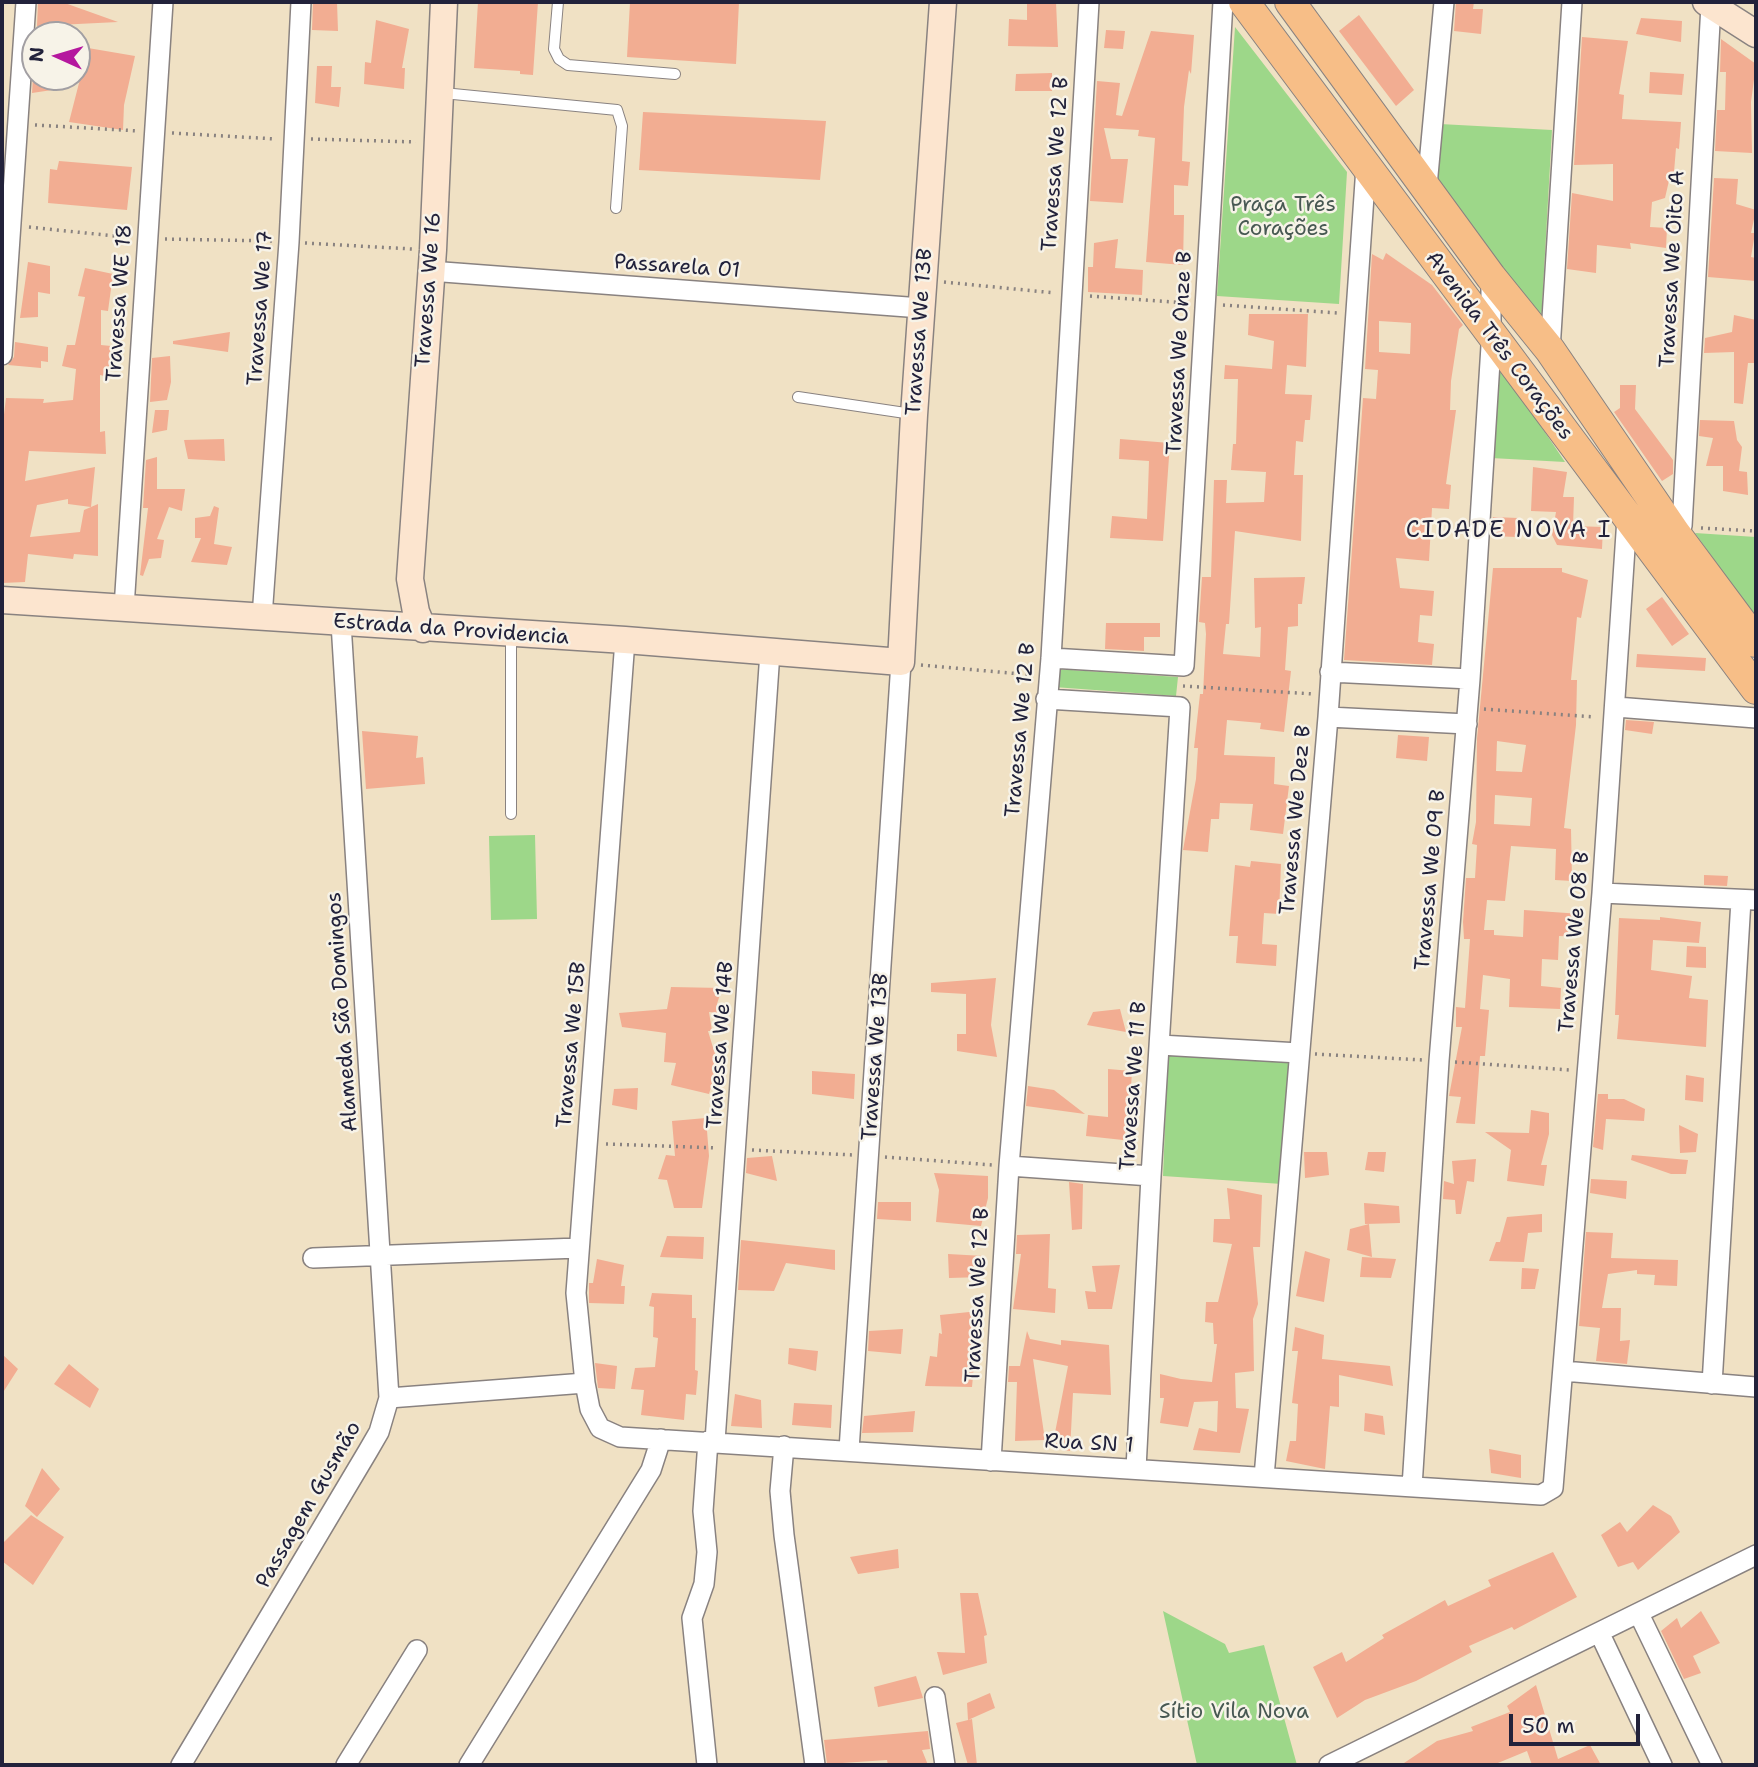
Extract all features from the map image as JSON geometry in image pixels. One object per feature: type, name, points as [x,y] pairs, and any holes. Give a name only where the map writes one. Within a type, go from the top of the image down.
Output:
[{"type":"main road","name":"Travessa We 16","points":[[410,579],[438,145],[444,2]]},
{"type":"main road","name":"Travessa We 13B","points":[[901,663],[914,415],[943,2]]},
{"type":"main road","name":"Avenida Três Corações","points":[[1244,2],[1489,334],[1756,688]]},
{"type":"main road","name":"Avenida Três Corações","points":[[1290,2],[1491,277],[1550,350],[1756,642]]},
{"type":"main road","points":[[1708,3],[1756,34]]},
{"type":"main road","points":[[377,625],[395,612],[410,579]]},
{"type":"main road","points":[[410,579],[416,612],[423,629]]},
{"type":"main road","name":"Estrada da Providencia","points":[[2,600],[625,640],[901,663]]},
{"type":"street","points":[[2,355],[20,124],[26,2]]},
{"type":"street","name":"Travessa WE 18","points":[[124,608],[163,2]]},
{"type":"street","name":"Travessa We 17","points":[[262,617],[289,242],[301,2]]},
{"type":"street","name":"Travessa We 12 B","points":[[991,1461],[1009,1166],[1050,667],[1089,2]]},
{"type":"street","name":"Travessa We Onze B","points":[[1184,666],[1223,2]]},
{"type":"street","points":[[1427,186],[1444,2]]},
{"type":"street","points":[[1550,350],[1572,2]]},
{"type":"street","name":"Travessa We Oito A","points":[[1679,530],[1708,3]]},
{"type":"street","name":"Travessa We Dez B","points":[[1264,1477],[1328,717],[1366,167]]},
{"type":"street","name":"Passarela 01","points":[[431,261],[921,308]]},
{"type":"street","name":"Travessa We 09 B","points":[[1412,1487],[1439,1061],[1470,679],[1491,277]]},
{"type":"street","name":"Travessa We 08 B","points":[[1553,1488],[1616,713],[1627,517]]},
{"type":"street","name":"Alameda São Domingos","points":[[341,623],[389,1398]]},
{"type":"street","name":"Travessa We 15B","points":[[620,1437],[600,1428],[595,1420],[585,1384],[576,1293],[625,640]]},
{"type":"street","name":"Travessa We 14B","points":[[708,1765],[692,1618],[704,1584],[708,1552],[703,1511],[712,1441],[737,1149],[770,652]]},
{"type":"street","name":"Travessa We 13B","points":[[849,1450],[901,663]]},
{"type":"street","points":[[1050,667],[1184,666]]},
{"type":"street","points":[[1330,672],[1470,679]]},
{"type":"street","points":[[1046,699],[1180,707]]},
{"type":"street","name":"Travessa We 11 B","points":[[1136,1469],[1180,707]]},
{"type":"street","points":[[1616,713],[1756,718]]},
{"type":"street","points":[[1328,717],[1467,716]]},
{"type":"street","points":[[1602,892],[1749,900],[1712,1384]]},
{"type":"street","points":[[1160,1045],[1299,1053]]},
{"type":"street","points":[[1009,1166],[1151,1176]]},
{"type":"street","points":[[313,1258],[578,1248]]},
{"type":"street","points":[[1563,1371],[1756,1387]]},
{"type":"street","points":[[389,1398],[585,1384]]},
{"type":"street","name":"Passagem Gusmão","points":[[181,1765],[368,1451],[382,1424],[389,1398]]},
{"type":"street","name":"Rua SN 1","points":[[620,1437],[1541,1495],[1553,1488]]},
{"type":"street","points":[[469,1765],[650,1470],[661,1439]]},
{"type":"street","points":[[784,1446],[780,1491],[783,1535],[815,1765]]},
{"type":"street","points":[[1336,1761],[1600,1634],[1756,1555]]},
{"type":"street","points":[[1639,1614],[1712,1765]]},
{"type":"street","points":[[1600,1634],[1662,1765]]},
{"type":"street","points":[[355,1762],[417,1650]]},
{"type":"street","points":[[935,1697],[945,1765]]},
{"type":"lane","points":[[558,2],[554,49],[559,59],[568,65],[675,74]]},
{"type":"lane","points":[[439,93],[617,110],[622,126],[616,208]]},
{"type":"lane","points":[[798,397],[914,415]]},
{"type":"lane","points":[[510,814],[511,634]]},
{"type":"path","points":[[20,124],[293,140],[357,139],[438,145]]},
{"type":"path","points":[[13,226],[147,239],[289,242],[431,261]]},
{"type":"path","points":[[925,280],[1070,295],[1355,314]]},
{"type":"path","points":[[1679,530],[1756,531]]},
{"type":"path","points":[[901,663],[1050,667]]},
{"type":"path","points":[[1180,707],[1184,666]]},
{"type":"path","points":[[1183,687],[1329,695]]},
{"type":"path","points":[[1467,716],[1616,713]]},
{"type":"path","points":[[587,1143],[737,1149]]},
{"type":"green space","name":"Praça Três Corações","points":[[1235,27],[1347,172],[1339,304],[1217,296]]},
{"type":"green space","points":[[1440,124],[1552,130],[1541,324],[1436,191]]},
{"type":"green space","points":[[1503,370],[1565,462],[1491,458],[1495,375]]},
{"type":"green space","points":[[1695,533],[1756,537],[1756,618]]},
{"type":"green space","points":[[1055,669],[1178,677],[1176,696],[1054,687]]},
{"type":"green space","points":[[535,835],[537,919],[491,920],[489,836]]},
{"type":"green space","points":[[1168,1052],[1292,1063],[1282,1184],[1163,1176]]},
{"type":"green space","name":"Sítio Vila Nova","points":[[1163,1611],[1225,1644],[1229,1653],[1264,1645],[1297,1765],[1197,1765]]},
{"type":"building","points":[[38,2],[62,2],[118,22],[91,23],[91,21],[37,21]]},
{"type":"building","points":[[313,2],[337,2],[338,31],[312,30]]},
{"type":"building","points":[[478,2],[538,2],[533,75],[520,74],[520,71],[474,68]]},
{"type":"building","points":[[630,2],[739,2],[736,64],[627,57]]},
{"type":"building","points":[[1027,2],[1056,2],[1058,47],[1008,46],[1009,19],[1027,20]]},
{"type":"building","points":[[1456,2],[1474,2],[1473,9],[1483,9],[1481,34],[1454,31]]},
{"type":"building","points":[[1359,15],[1414,90],[1396,106],[1339,31]]},
{"type":"building","points":[[1641,18],[1682,21],[1681,42],[1636,34]]},
{"type":"building","points":[[376,20],[409,29],[402,68],[405,68],[404,89],[364,84],[365,62],[371,63]]},
{"type":"building","points":[[1106,30],[1125,31],[1123,49],[1104,48]]},
{"type":"building","points":[[1151,31],[1194,35],[1191,74],[1189,70],[1184,107],[1182,161],[1190,162],[1188,186],[1174,185],[1174,215],[1184,215],[1183,265],[1146,262],[1155,138],[1138,136],[1139,130],[1104,128],[1111,159],[1128,159],[1123,203],[1090,201],[1097,81],[1120,83],[1116,115],[1122,116]]},
{"type":"building","points":[[1582,37],[1628,41],[1619,94],[1624,95],[1622,119],[1681,122],[1679,149],[1676,148],[1674,172],[1671,172],[1665,198],[1652,202],[1650,227],[1667,228],[1666,248],[1630,243],[1631,249],[1597,245],[1596,273],[1567,269],[1572,193],[1613,201],[1613,164],[1574,165]]},
{"type":"building","points":[[1721,39],[1756,64],[1751,102],[1752,153],[1715,151],[1717,110],[1725,110],[1726,72],[1720,72]]},
{"type":"building","points":[[91,49],[135,56],[124,105],[123,130],[69,122],[77,91],[91,91]]},
{"type":"building","points":[[317,66],[332,66],[331,87],[341,87],[339,107],[315,103]]},
{"type":"building","points":[[1650,72],[1684,74],[1682,95],[1649,93]]},
{"type":"building","points":[[1052,73],[1052,91],[1015,91],[1016,74]]},
{"type":"building","points":[[643,112],[826,121],[820,180],[639,170]]},
{"type":"building","points":[[59,161],[132,167],[127,210],[48,203],[50,169],[57,170]]},
{"type":"building","points":[[1714,178],[1738,179],[1736,204],[1756,210],[1751,233],[1755,233],[1751,257],[1756,258],[1756,281],[1708,277]]},
{"type":"building","points":[[1118,239],[1115,268],[1143,270],[1142,295],[1088,292],[1088,267],[1093,267],[1094,243]]},
{"type":"building","points":[[1386,253],[1432,285],[1463,325],[1459,329],[1451,381],[1450,410],[1456,410],[1446,484],[1451,485],[1449,509],[1432,508],[1429,561],[1396,558],[1400,588],[1434,591],[1432,616],[1420,615],[1418,642],[1434,644],[1432,665],[1344,660],[1363,398],[1376,399],[1378,370],[1365,369],[1372,254],[1383,260]],"holes":[[[1379,321],[1411,323],[1410,354],[1379,352]]]},
{"type":"building","points":[[28,262],[50,266],[50,294],[38,292],[38,317],[20,318]]},
{"type":"building","points":[[85,268],[113,274],[108,311],[101,310],[101,345],[111,346],[109,377],[100,375],[100,432],[105,431],[106,454],[29,451],[25,481],[95,467],[91,507],[98,504],[98,556],[74,554],[73,559],[28,554],[25,582],[2,583],[2,431],[6,398],[44,399],[43,403],[73,400],[76,369],[62,366],[67,345],[75,345],[85,297],[78,296]],"holes":[[[68,499],[68,504],[91,507],[84,510],[80,532],[30,537],[37,505]]]},
{"type":"building","points":[[1249,314],[1308,314],[1306,367],[1287,365],[1285,394],[1312,395],[1310,420],[1305,420],[1303,442],[1296,441],[1294,475],[1303,475],[1301,541],[1235,531],[1229,624],[1226,624],[1223,654],[1260,657],[1261,627],[1255,628],[1254,578],[1305,577],[1302,604],[1298,604],[1298,626],[1288,627],[1285,670],[1291,671],[1284,732],[1260,729],[1261,723],[1227,720],[1224,755],[1275,757],[1274,784],[1289,786],[1283,834],[1250,830],[1253,804],[1220,803],[1219,819],[1211,819],[1208,852],[1183,850],[1196,779],[1198,748],[1194,748],[1200,694],[1203,694],[1206,634],[1205,623],[1199,622],[1202,577],[1211,577],[1214,480],[1227,480],[1226,503],[1264,502],[1266,472],[1231,470],[1233,444],[1236,444],[1238,379],[1224,379],[1225,365],[1272,369],[1274,341],[1248,335]]},
{"type":"building","points":[[1734,315],[1756,320],[1756,363],[1748,363],[1743,404],[1734,403],[1734,352],[1704,353],[1705,338],[1732,332]]},
{"type":"building","points":[[230,332],[228,352],[173,344],[173,341]]},
{"type":"building","points":[[15,342],[48,347],[48,362],[41,361],[41,368],[8,365],[14,357]]},
{"type":"building","points":[[170,356],[171,382],[167,400],[150,402],[152,358]]},
{"type":"building","points":[[1620,385],[1636,385],[1635,409],[1673,460],[1673,474],[1662,481],[1614,412],[1620,408]]},
{"type":"building","points":[[155,410],[169,410],[167,430],[152,433]]},
{"type":"building","points":[[1700,420],[1734,421],[1737,440],[1742,447],[1739,471],[1747,472],[1748,495],[1723,491],[1723,466],[1706,466],[1713,438],[1699,436]]},
{"type":"building","points":[[224,439],[225,461],[188,459],[184,440]]},
{"type":"building","points":[[1120,439],[1170,443],[1163,541],[1110,538],[1112,516],[1147,519],[1149,461],[1119,459]]},
{"type":"building","points":[[157,457],[157,489],[185,489],[182,511],[169,507],[157,539],[164,540],[161,558],[149,559],[143,576],[140,575],[148,508],[143,508],[146,460]]},
{"type":"building","points":[[1533,467],[1567,472],[1563,497],[1574,497],[1573,526],[1603,527],[1602,549],[1557,545],[1552,535],[1556,512],[1531,511]]},
{"type":"building","points":[[214,506],[219,508],[214,544],[232,547],[227,565],[191,562],[201,538],[195,538],[195,518],[210,516]]},
{"type":"building","points":[[1493,517],[1518,518],[1517,537],[1491,536]]},
{"type":"building","points":[[1493,568],[1562,568],[1562,572],[1588,580],[1581,618],[1577,617],[1571,680],[1577,680],[1576,725],[1564,828],[1571,829],[1572,881],[1555,880],[1556,849],[1511,846],[1505,901],[1487,900],[1484,930],[1494,930],[1494,935],[1523,937],[1524,910],[1581,914],[1578,937],[1559,936],[1558,960],[1542,959],[1541,986],[1561,988],[1560,1009],[1509,1007],[1510,979],[1483,975],[1480,1009],[1489,1010],[1485,1056],[1480,1056],[1475,1124],[1456,1123],[1461,1097],[1449,1096],[1462,1027],[1456,1027],[1456,1007],[1465,1008],[1470,939],[1464,939],[1463,922],[1466,878],[1475,878],[1477,845],[1472,844],[1476,822],[1477,739]],"holes":[[[1497,741],[1526,745],[1522,772],[1496,771]],[[1495,795],[1532,798],[1530,826],[1494,824]]]},
{"type":"building","points":[[1662,597],[1689,634],[1672,646],[1646,609]]},
{"type":"building","points":[[1106,623],[1160,623],[1160,637],[1144,637],[1144,651],[1105,649]]},
{"type":"building","points":[[1637,654],[1706,658],[1705,671],[1636,667]]},
{"type":"building","points":[[1626,720],[1654,722],[1652,734],[1625,730]]},
{"type":"building","points":[[362,731],[418,736],[416,758],[423,757],[425,784],[366,789]]},
{"type":"building","points":[[1398,735],[1429,737],[1427,761],[1396,758]]},
{"type":"building","points":[[1251,861],[1281,864],[1279,914],[1264,913],[1262,944],[1277,945],[1276,966],[1236,963],[1238,936],[1229,936],[1235,865],[1250,867]]},
{"type":"building","points":[[1704,875],[1728,876],[1727,886],[1704,885]]},
{"type":"building","points":[[1660,917],[1701,922],[1699,943],[1653,940],[1651,970],[1692,976],[1689,998],[1708,1000],[1706,1047],[1617,1039],[1619,1015],[1615,1015],[1619,918],[1660,920]]},
{"type":"building","points":[[1687,946],[1706,947],[1706,968],[1686,967]]},
{"type":"building","points":[[996,978],[991,1025],[997,1057],[957,1051],[957,1034],[966,1034],[966,994],[931,992],[931,983]]},
{"type":"building","points":[[671,987],[722,988],[717,1004],[719,1013],[709,1012],[712,1031],[708,1031],[718,1064],[709,1094],[671,1085],[676,1063],[664,1062],[666,1033],[622,1027],[619,1013],[667,1009]]},
{"type":"building","points":[[1120,1009],[1126,1032],[1087,1025],[1093,1012]]},
{"type":"building","points":[[1108,1069],[1132,1071],[1129,1119],[1123,1140],[1086,1136],[1088,1115],[1108,1117]]},
{"type":"building","points":[[812,1071],[855,1074],[854,1099],[812,1094]]},
{"type":"building","points":[[1686,1075],[1704,1078],[1703,1102],[1685,1100]]},
{"type":"building","points":[[1028,1086],[1054,1090],[1085,1114],[1026,1106]]},
{"type":"building","points":[[638,1088],[637,1110],[612,1105],[614,1089]]},
{"type":"building","points":[[1598,1094],[1608,1094],[1608,1099],[1624,1099],[1645,1109],[1644,1121],[1606,1119],[1603,1150],[1593,1147]]},
{"type":"building","points":[[1531,1110],[1549,1113],[1549,1134],[1541,1165],[1547,1165],[1544,1186],[1507,1181],[1511,1150],[1485,1132],[1529,1133]]},
{"type":"building","points":[[706,1118],[709,1156],[702,1208],[674,1208],[667,1180],[658,1179],[666,1155],[675,1156],[672,1121]]},
{"type":"building","points":[[1679,1125],[1698,1134],[1696,1152],[1680,1153]]},
{"type":"building","points":[[1304,1152],[1327,1152],[1329,1175],[1305,1178]]},
{"type":"building","points":[[1368,1152],[1386,1152],[1384,1172],[1365,1170]]},
{"type":"building","points":[[1632,1155],[1688,1160],[1686,1174],[1671,1174],[1631,1160]]},
{"type":"building","points":[[772,1156],[777,1181],[746,1173],[747,1158]]},
{"type":"building","points":[[1476,1159],[1474,1182],[1467,1181],[1461,1214],[1456,1214],[1455,1200],[1443,1199],[1444,1181],[1454,1184],[1452,1161]]},
{"type":"building","points":[[934,1173],[988,1176],[988,1198],[981,1226],[936,1222],[939,1190]]},
{"type":"building","points":[[1591,1179],[1627,1181],[1626,1199],[1590,1193]]},
{"type":"building","points":[[1069,1182],[1083,1184],[1082,1229],[1072,1230]]},
{"type":"building","points":[[1227,1188],[1262,1195],[1260,1247],[1253,1247],[1258,1304],[1253,1319],[1254,1371],[1235,1373],[1236,1408],[1249,1409],[1240,1453],[1193,1450],[1199,1428],[1217,1432],[1218,1401],[1194,1402],[1188,1427],[1160,1423],[1164,1398],[1160,1398],[1160,1374],[1212,1382],[1217,1344],[1214,1344],[1213,1323],[1205,1322],[1206,1302],[1218,1302],[1232,1244],[1213,1242],[1214,1219],[1230,1219]]},
{"type":"building","points":[[878,1202],[911,1202],[911,1221],[877,1219]]},
{"type":"building","points":[[1364,1203],[1399,1206],[1400,1223],[1365,1224]]},
{"type":"building","points":[[1542,1214],[1542,1232],[1528,1233],[1524,1262],[1489,1261],[1496,1242],[1500,1242],[1507,1217]]},
{"type":"building","points":[[1369,1224],[1372,1257],[1347,1250],[1350,1229]]},
{"type":"building","points":[[1586,1232],[1613,1233],[1611,1258],[1678,1260],[1677,1286],[1654,1285],[1655,1275],[1637,1274],[1637,1270],[1608,1274],[1602,1308],[1621,1308],[1620,1341],[1630,1340],[1627,1364],[1596,1361],[1600,1328],[1579,1326]]},
{"type":"building","points":[[1050,1234],[1048,1288],[1056,1289],[1055,1313],[1013,1309],[1021,1254],[1016,1254],[1017,1235]]},
{"type":"building","points":[[667,1236],[704,1237],[703,1259],[660,1257]]},
{"type":"building","points":[[741,1240],[835,1250],[835,1270],[786,1263],[774,1291],[738,1290]]},
{"type":"building","points":[[1305,1251],[1330,1259],[1324,1302],[1296,1296]]},
{"type":"building","points":[[948,1254],[984,1256],[983,1277],[949,1278]]},
{"type":"building","points":[[1362,1257],[1396,1259],[1391,1278],[1360,1277]]},
{"type":"building","points":[[597,1259],[624,1265],[621,1286],[625,1286],[624,1304],[589,1303],[589,1283],[593,1283]]},
{"type":"building","points":[[1120,1265],[1112,1309],[1088,1309],[1085,1291],[1096,1292],[1092,1266]]},
{"type":"building","points":[[1522,1268],[1539,1269],[1535,1289],[1521,1289]]},
{"type":"building","points":[[652,1293],[692,1295],[692,1318],[696,1318],[695,1370],[698,1371],[696,1395],[686,1394],[684,1420],[641,1415],[644,1390],[631,1389],[635,1368],[655,1367],[658,1338],[653,1337],[654,1307],[649,1306]]},
{"type":"building","points":[[979,1311],[972,1387],[925,1386],[930,1356],[937,1357],[939,1333],[942,1334],[940,1315]]},
{"type":"building","points":[[1295,1327],[1324,1335],[1322,1359],[1390,1366],[1393,1386],[1339,1375],[1339,1407],[1330,1406],[1325,1469],[1286,1461],[1290,1441],[1296,1441],[1298,1404],[1292,1403],[1298,1351],[1292,1351]]},
{"type":"building","points":[[903,1329],[901,1354],[868,1351],[869,1331]]},
{"type":"building","points":[[1027,1331],[1030,1339],[1061,1345],[1061,1340],[1109,1345],[1111,1395],[1073,1393],[1070,1451],[1052,1448],[1068,1366],[1033,1359],[1045,1440],[1015,1441],[1017,1382],[1008,1382],[1009,1366],[1020,1366]]},
{"type":"building","points":[[789,1348],[818,1351],[816,1371],[788,1364]]},
{"type":"building","points":[[2,1354],[18,1369],[2,1394]]},
{"type":"building","points":[[595,1363],[617,1366],[615,1389],[598,1388]]},
{"type":"building","points":[[69,1364],[99,1389],[90,1408],[54,1384]]},
{"type":"building","points":[[735,1394],[761,1400],[762,1428],[731,1426]]},
{"type":"building","points":[[794,1403],[832,1405],[831,1428],[792,1425]]},
{"type":"building","points":[[915,1411],[913,1432],[862,1433],[864,1416]]},
{"type":"building","points":[[1365,1413],[1383,1416],[1385,1435],[1364,1431]]},
{"type":"building","points":[[1489,1449],[1521,1455],[1521,1478],[1491,1473]]},
{"type":"building","points":[[42,1468],[60,1489],[37,1517],[25,1506]]},
{"type":"building","points":[[1653,1505],[1671,1516],[1680,1532],[1638,1570],[1633,1562],[1618,1567],[1601,1535],[1620,1522],[1627,1532]]},
{"type":"building","points":[[31,1515],[64,1537],[33,1585],[2,1561],[2,1544]]},
{"type":"building","points":[[898,1549],[899,1568],[858,1574],[850,1557]]},
{"type":"building","points":[[1553,1552],[1577,1597],[1514,1630],[1512,1627],[1469,1646],[1472,1652],[1416,1681],[1365,1700],[1337,1718],[1313,1667],[1342,1652],[1346,1662],[1384,1638],[1382,1635],[1445,1600],[1448,1606],[1491,1586],[1488,1580]]},
{"type":"building","points":[[960,1593],[978,1593],[987,1635],[984,1636],[987,1663],[943,1675],[937,1652],[965,1653]]},
{"type":"building","points":[[1701,1611],[1720,1643],[1693,1656],[1701,1673],[1684,1679],[1661,1631],[1677,1618],[1681,1628]]},
{"type":"building","points":[[916,1676],[923,1698],[878,1707],[874,1687]]},
{"type":"building","points":[[1536,1685],[1558,1759],[1590,1745],[1601,1765],[1532,1765],[1527,1751],[1493,1765],[1401,1765],[1437,1741],[1473,1731],[1471,1727],[1510,1712],[1507,1706]]},
{"type":"building","points":[[990,1693],[995,1708],[968,1720],[967,1703]]},
{"type":"building","points":[[972,1719],[977,1765],[968,1765],[956,1723]]},
{"type":"building","points":[[928,1731],[930,1749],[922,1750],[928,1765],[888,1765],[887,1760],[827,1764],[824,1740]]},
{"type":"district","name":"CIDADE NOVA I","points":[[1509,531]]}]
